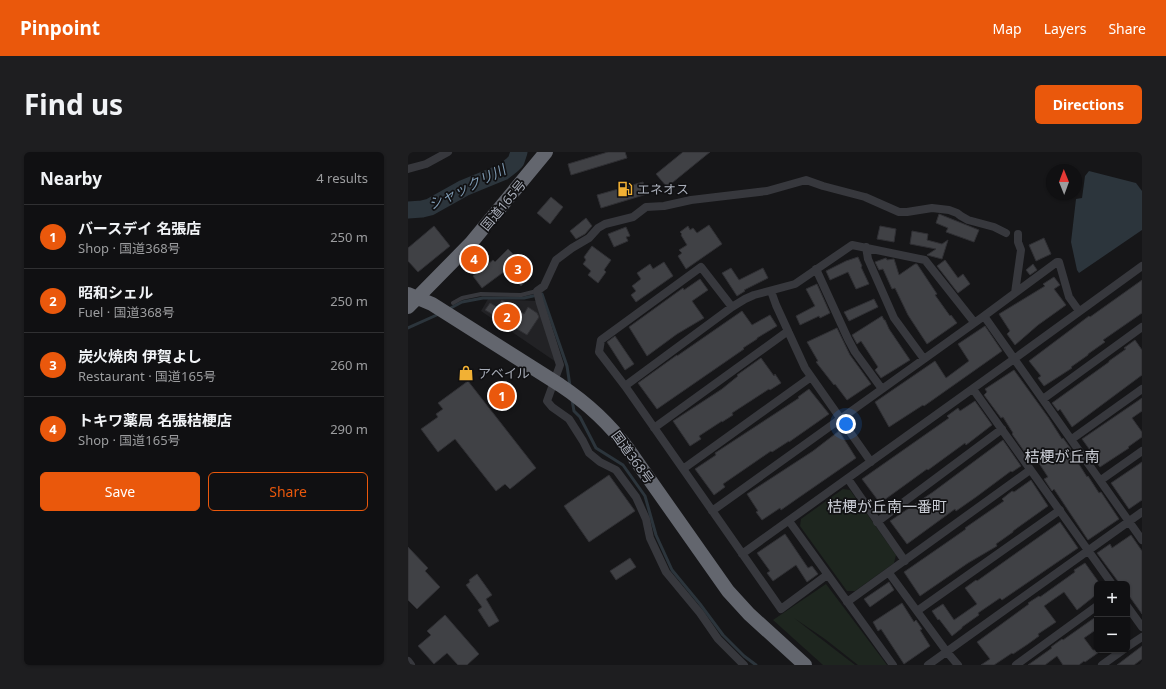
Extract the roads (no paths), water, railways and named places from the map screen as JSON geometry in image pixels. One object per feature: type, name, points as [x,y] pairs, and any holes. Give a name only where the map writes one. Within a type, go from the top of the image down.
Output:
[{"type":"highway","name":"国道165号","points":[[410,297],[471,243],[504,205],[546,152]]},
{"type":"highway","name":"国道368号","points":[[410,297],[452,309],[580,398],[604,419],[616,432],[728,591],[749,614],[805,665]]},
{"type":"street","points":[[408,169],[426,164],[448,152]]},
{"type":"street","points":[[744,665],[718,639],[700,613],[666,572],[650,538],[646,519],[636,497],[616,470],[600,462],[589,454],[583,441],[569,419],[552,407],[547,401],[557,383],[560,365],[540,303],[538,292],[544,286],[556,260],[589,238],[598,228],[605,224],[633,217],[646,207],[664,206],[691,200],[767,191],[806,180],[865,197],[899,212],[932,208],[949,210],[968,220],[994,227],[1006,233]]},
{"type":"street","points":[[1015,293],[1021,250],[1018,242],[1018,234]]},
{"type":"street","points":[[624,386],[732,307],[750,297],[795,284],[852,244],[925,260],[974,322]]},
{"type":"street","points":[[866,247],[868,259],[894,318],[924,359]]},
{"type":"street","points":[[712,511],[1057,262],[1059,262],[1068,297],[1079,311]]},
{"type":"street","points":[[742,554],[1142,266]]},
{"type":"street","points":[[732,307],[701,267],[601,340],[599,352],[781,609],[827,575]]},
{"type":"street","points":[[816,269],[855,352],[882,389]]},
{"type":"street","points":[[771,291],[800,358],[811,377],[871,462]]},
{"type":"street","points":[[984,316],[1142,540]]},
{"type":"street","points":[[1043,400],[1142,327]]},
{"type":"street","points":[[654,428],[788,331]]},
{"type":"street","points":[[683,469],[811,377]]},
{"type":"street","points":[[973,389],[1110,581]]},
{"type":"street","points":[[1072,439],[1142,389]]},
{"type":"street","points":[[877,522],[1002,429]]},
{"type":"street","points":[[1101,480],[1142,450]]},
{"type":"street","points":[[847,602],[1030,470]]},
{"type":"street","points":[[848,478],[905,561]]},
{"type":"street","points":[[918,611],[1060,510]]},
{"type":"street","points":[[928,665],[1142,512]]},
{"type":"street","points":[[789,521],[893,665]]},
{"type":"street","points":[[889,573],[958,665]]},
{"type":"street","points":[[1016,665],[1094,608]]},
{"type":"street","points":[[1130,610],[1142,627]]},
{"type":"street","points":[[1130,645],[1142,636]]},
{"type":"street","points":[[1102,665],[1119,653]]},
{"type":"street","points":[[408,661],[412,665]]},
{"type":"lane","points":[[452,309],[462,298],[481,294],[521,295],[538,292]]},
{"type":"waterway","name":"シャックリ川","points":[[408,210],[430,207],[464,188],[503,172],[516,161],[519,152]]},
{"type":"waterway","points":[[447,310],[462,302],[483,298],[524,298],[542,294],[567,366],[570,386]]},
{"type":"waterway","points":[[408,328],[439,314]]},
{"type":"waterway","points":[[572,400],[574,411],[580,417],[596,448],[623,465],[645,496],[656,535],[672,570],[723,635],[744,656],[756,665]]},
{"type":"place","name":"エネオス","points":[[625,189]]},
{"type":"place","name":"トキワ薬局 名張桔梗店","points":[[474,259]]},
{"type":"place","name":"炭火焼肉 伊賀よし","points":[[518,269]]},
{"type":"place","name":"昭和シェル","points":[[507,317]]},
{"type":"place","name":"アベイル","points":[[466,373]]},
{"type":"place","name":"バースデイ 名張店","points":[[502,396]]},
{"type":"district","name":"桔梗が丘南","points":[[1062,457]]},
{"type":"district","name":"桔梗が丘南一番町","points":[[887,507]]}]
